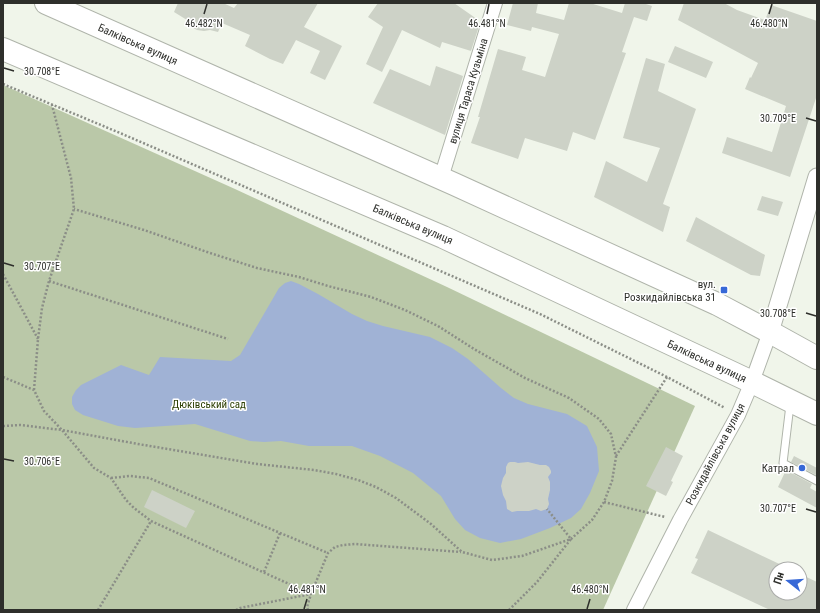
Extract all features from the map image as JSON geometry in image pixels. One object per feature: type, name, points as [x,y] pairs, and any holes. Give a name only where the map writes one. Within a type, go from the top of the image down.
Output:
[{"type":"main road","name":"Балківська вулиця","points":[[46,3],[441,178],[717,304],[817,358]]},
{"type":"main road","name":"Балківська вулиця","points":[[3,49],[443,237],[817,414]]},
{"type":"street","name":"вулиця Тараса Кузьміна","points":[[441,178],[491,5]]},
{"type":"street","name":"Розкидайлівська вулиця","points":[[634,610],[680,520],[738,415],[752,382],[770,332],[817,177]]},
{"type":"lane","points":[[791,401],[783,463],[817,481]]},
{"type":"path","points":[[3,84],[532,311],[708,398],[738,415]]},
{"type":"path","points":[[52,104],[71,178],[74,209],[42,308],[34,390],[44,412],[62,430],[94,468],[111,478],[130,504],[151,521],[311,594]]},
{"type":"path","points":[[74,209],[144,230],[257,268],[299,277],[371,297],[425,319],[525,378],[569,398],[599,419],[611,434],[616,457],[612,481],[604,502],[592,520],[571,539],[537,582],[509,610]]},
{"type":"path","points":[[3,274],[38,339]]},
{"type":"path","points":[[50,281],[228,339]]},
{"type":"path","points":[[3,377],[34,390]]},
{"type":"path","points":[[616,457],[667,378]]},
{"type":"path","points":[[3,426],[20,425],[62,430],[257,464],[336,474],[358,480],[376,487],[396,498],[431,524],[462,552]]},
{"type":"path","points":[[111,478],[130,476],[149,478],[328,554]]},
{"type":"path","points":[[604,502],[680,520]]},
{"type":"path","points":[[547,509],[571,539]]},
{"type":"path","points":[[98,610],[151,521]]},
{"type":"path","points":[[264,572],[280,533]]},
{"type":"path","points":[[308,610],[307,607],[311,594],[328,554],[335,547],[355,544],[462,552],[492,560],[522,556],[571,539]]},
{"type":"path","points":[[236,610],[311,594]]},
{"type":"green space","name":"Дюківський сад","points":[[3,85],[235,189],[447,287],[695,406],[603,610],[3,610]]},
{"type":"water","points":[[291,281],[367,321],[430,337],[452,348],[468,359],[514,398],[528,404],[567,414],[587,426],[597,447],[599,471],[590,493],[581,509],[571,518],[550,528],[521,539],[500,543],[480,538],[465,530],[455,519],[441,496],[413,473],[380,456],[352,446],[309,446],[281,441],[250,441],[195,424],[135,428],[118,426],[83,415],[75,410],[72,404],[72,397],[81,385],[121,365],[149,375],[160,357],[231,361],[240,355],[279,288],[285,283]]},
{"type":"building","points":[[178,3],[223,3],[234,8],[238,3],[318,3],[304,27],[342,46],[325,80],[310,73],[320,51],[296,40],[283,64],[245,46],[250,35],[222,23],[218,32],[210,30],[197,30],[190,26],[187,20],[174,12]]},
{"type":"building","points":[[378,3],[454,3],[477,20],[479,26],[471,51],[442,42],[440,48],[402,30],[382,72],[366,64],[383,27],[368,17]]},
{"type":"building","points":[[513,3],[538,3],[536,13],[564,20],[569,3],[590,3],[622,13],[625,3],[643,3],[652,6],[647,21],[634,17],[622,52],[626,53],[595,140],[573,132],[567,151],[525,138],[518,159],[471,143],[480,117],[478,117],[498,49],[526,57],[522,70],[545,77],[559,34],[532,27],[531,31],[507,25]]},
{"type":"building","points":[[684,3],[724,3],[737,10],[765,20],[771,5],[817,21],[817,95],[790,177],[722,153],[727,137],[772,152],[786,106],[745,89],[758,63],[678,20]]},
{"type":"building","points":[[675,46],[713,62],[706,78],[668,62]]},
{"type":"building","points":[[646,58],[665,64],[658,91],[696,109],[663,204],[670,207],[663,232],[594,197],[606,161],[647,182],[660,148],[623,138]]},
{"type":"building","points":[[436,66],[463,76],[445,135],[373,103],[390,69],[430,86]]},
{"type":"building","points":[[762,196],[783,202],[778,216],[757,210]]},
{"type":"building","points":[[696,217],[765,255],[760,276],[751,275],[686,241]]},
{"type":"building","points":[[666,447],[683,456],[671,481],[673,482],[666,496],[646,486]]},
{"type":"building","points":[[794,456],[817,468],[816,475],[791,462]]},
{"type":"building","points":[[510,462],[528,462],[546,465],[549,467],[551,473],[548,477],[550,482],[550,490],[547,509],[541,511],[536,509],[512,512],[507,509],[501,486],[506,473],[506,467]]},
{"type":"building","points":[[786,470],[812,484],[810,488],[817,492],[817,508],[778,487]]},
{"type":"building","points":[[152,490],[195,511],[186,528],[144,507]]},
{"type":"building","points":[[708,530],[773,561],[768,561],[768,601],[808,601],[808,578],[817,582],[817,610],[770,610],[691,573],[698,559],[695,558]]},
{"type":"place","name":"вул. Розкидайлiвська 31","points":[[724,290]]},
{"type":"place","name":"Катрал","points":[[802,468]]}]
